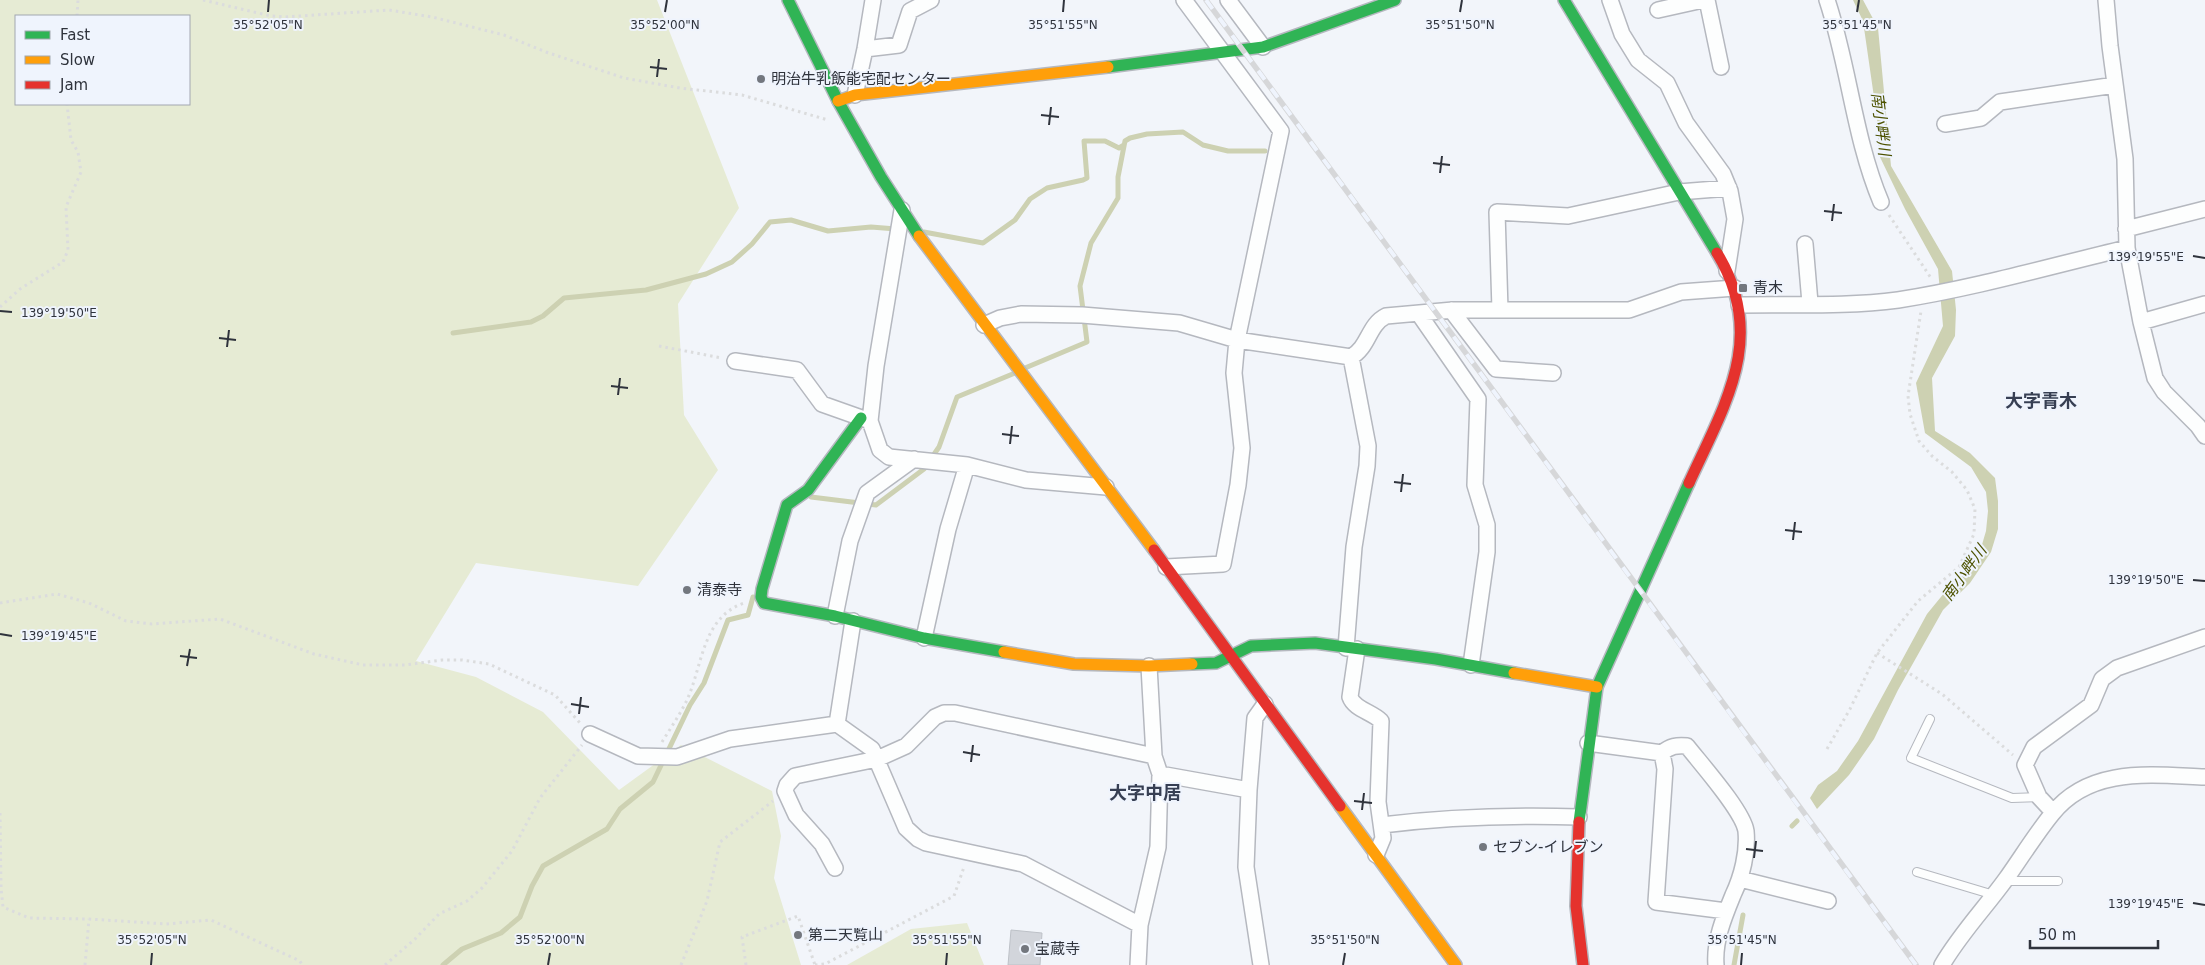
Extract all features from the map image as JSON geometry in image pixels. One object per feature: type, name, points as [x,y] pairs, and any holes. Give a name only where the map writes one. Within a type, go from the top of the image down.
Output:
[{"type":"street","points":[[788,0],[838,100],[902,210],[984,325],[1166,567],[1456,965]]},
{"type":"street","points":[[855,95],[873,0]]},
{"type":"street","points":[[865,49],[899,45],[910,11],[932,0]]},
{"type":"street","points":[[1166,567],[1223,564],[1238,485],[1242,448],[1234,373],[1237,340],[1281,131],[1184,0]]},
{"type":"street","points":[[1228,0],[1263,47]]},
{"type":"street","points":[[838,100],[855,95],[1225,54],[1263,47],[1395,0]]},
{"type":"street","points":[[1564,0],[1727,271],[1735,288],[1741,327],[1740,352],[1735,376],[1727,398],[1597,686],[1579,817],[1576,906],[1584,965]]},
{"type":"street","points":[[1610,0],[1622,34],[1638,60],[1667,82],[1686,123],[1723,174],[1729,188],[1734,219],[1727,271]]},
{"type":"street","points":[[1658,10],[1703,0]]},
{"type":"street","points":[[1707,0],[1721,67]]},
{"type":"street","points":[[1827,0],[1850,86],[1868,172],[1881,202]]},
{"type":"street","points":[[2106,0],[2125,159],[2127,248],[2140,322],[2155,378],[2164,392],[2205,436]]},
{"type":"street","points":[[1945,124],[1981,118],[2000,102],[2115,85]]},
{"type":"street","points":[[1500,310],[1497,212],[1568,216],[1679,192],[1729,188]]},
{"type":"street","points":[[2126,229],[2205,209]]},
{"type":"street","points":[[902,210],[865,420],[808,490],[787,505],[762,589],[761,597],[764,603],[834,616],[924,638],[1074,664],[1149,666],[1216,663],[1250,646],[1315,643],[1471,665],[1597,686]]},
{"type":"street","points":[[1805,244],[1810,303]]},
{"type":"street","points":[[1739,305],[1868,303],[1923,295],[1961,288],[2127,248]]},
{"type":"street","points":[[984,325],[1000,318],[1021,314],[1082,315],[1179,323],[1237,340],[1350,357],[1360,352],[1378,320],[1386,316],[1451,310],[1629,310],[1681,292],[1735,288]]},
{"type":"street","points":[[2140,322],[2205,304]]},
{"type":"street","points":[[1451,310],[1496,369],[1553,373]]},
{"type":"street","points":[[1419,314],[1478,399],[1475,485],[1488,525],[1487,552],[1471,665]]},
{"type":"street","points":[[1350,357],[1368,446],[1368,466],[1354,546],[1350,697],[1352,703],[1375,715],[1381,721],[1378,802],[1383,838],[1376,855]]},
{"type":"street","points":[[735,361],[797,370],[822,404],[865,420],[880,450],[889,457],[968,465],[1026,480],[1106,487]]},
{"type":"street","points":[[834,616],[850,541],[866,493],[914,459]]},
{"type":"street","points":[[924,638],[948,529],[968,465]]},
{"type":"street","points":[[837,724],[853,621]]},
{"type":"street","points":[[2053,812],[2039,796],[2025,765],[2034,747],[2091,704],[2102,679],[2117,668],[2205,637]]},
{"type":"street","points":[[1138,965],[1140,925],[1158,847],[1160,774],[1154,756],[1149,666]]},
{"type":"street","points":[[1262,965],[1246,867],[1249,790],[1255,718],[1265,704]]},
{"type":"street","points":[[835,868],[822,844],[796,815],[785,791],[787,785],[795,776],[876,759],[906,746],[926,724],[944,713],[955,713],[1154,756]]},
{"type":"street","points":[[590,734],[638,756],[677,757],[730,739],[837,724],[865,742],[872,749],[906,828],[911,834],[926,843],[1023,864],[1140,925]]},
{"type":"street","points":[[1588,743],[1662,753],[1668,748],[1677,745],[1687,746],[1740,815],[1746,830],[1740,879],[1726,911],[1717,945],[1716,965]]},
{"type":"street","points":[[1662,753],[1665,770],[1656,902],[1726,911]]},
{"type":"street","points":[[1160,774],[1249,790]]},
{"type":"street","points":[[1942,965],[1952,947],[2005,881],[2053,812],[2084,789],[2117,776],[2205,776]]},
{"type":"street","points":[[1382,826],[1431,819],[1579,817]]},
{"type":"street","points":[[1740,879],[1828,901]]},
{"type":"lane","points":[[1930,719],[1911,758],[2012,798],[2039,796]]},
{"type":"lane","points":[[1917,872],[1994,895]]},
{"type":"lane","points":[[2005,881],[2058,881]]},
{"type":"path","points":[[77,15],[78,0]]},
{"type":"path","points":[[203,0],[278,16],[389,10],[432,17],[504,35],[546,52],[624,78],[742,96],[833,122],[848,117]]},
{"type":"path","points":[[0,307],[20,289],[63,262],[68,250],[66,207],[81,172],[78,152],[71,140],[67,105]]},
{"type":"path","points":[[1881,202],[1926,268],[1939,292]]},
{"type":"path","points":[[1827,749],[1879,654],[1918,601],[1959,567],[1974,534],[1975,509],[1967,490],[1952,472],[1932,456],[1919,441],[1910,414],[1908,396],[1923,295]]},
{"type":"path","points":[[659,346],[735,361]]},
{"type":"path","points":[[0,603],[57,594],[89,603],[126,622],[152,624],[220,619],[314,654],[363,665],[405,665],[442,660],[462,660],[489,664],[555,695],[590,734],[540,798],[512,851],[482,888],[467,901],[439,914],[385,965]]},
{"type":"path","points":[[653,757],[686,701],[710,633],[724,613],[742,604],[764,603]]},
{"type":"path","points":[[1879,654],[1942,694],[2025,765]]},
{"type":"path","points":[[680,965],[706,901],[720,842],[785,791]]},
{"type":"path","points":[[0,813],[3,907],[28,918],[89,919],[166,924],[210,920],[300,961],[302,965]]},
{"type":"path","points":[[746,965],[742,937],[798,916],[815,965],[825,964],[954,896],[969,852]]},
{"type":"path","points":[[85,965],[89,919]]},
{"type":"shaded area","points":[[0,0],[657,0],[739,208],[678,304],[684,415],[718,470],[638,586],[476,563],[416,661],[476,677],[543,712],[619,790],[681,745],[772,791],[781,836],[774,878],[801,965],[0,965]]},
{"type":"shaded area","points":[[967,923],[984,965],[847,965],[911,929]]},
{"type":"water","points":[[1853,0],[1863,0],[1878,28],[1891,166],[1952,271],[1956,310],[1955,336],[1932,378],[1935,431],[1970,453],[1995,478],[1998,501],[1998,529],[1991,552],[1970,583],[1943,610],[1898,690],[1874,739],[1849,775],[1817,809],[1810,798],[1818,785],[1837,771],[1858,741],[1927,614],[1981,548],[1986,531],[1988,511],[1986,492],[1971,467],[1925,433],[1916,383],[1943,326],[1938,269],[1905,209],[1879,155],[1877,118],[1863,21]]},
{"type":"building","name":"宝蔵寺","points":[[1011,930],[1042,933],[1040,965],[1008,965]]},
{"type":"waterway","points":[[1025,368],[1087,342],[1080,286],[1091,243],[1118,198],[1118,177],[1125,141],[1147,134],[1183,132],[1203,145],[1228,151],[1265,151]]},
{"type":"waterway","points":[[924,232],[983,243],[1015,220],[1030,199],[1047,188],[1087,178],[1084,141],[1105,141],[1119,148],[1124,145]]},
{"type":"waterway","points":[[453,333],[531,322],[543,316],[564,298],[646,290],[706,274],[732,262],[752,244],[770,222],[791,220],[828,231],[871,227],[896,229]]},
{"type":"waterway","points":[[811,497],[876,505],[924,469],[939,447],[957,397],[1015,373]]},
{"type":"waterway","points":[[443,965],[462,949],[501,933],[520,917],[532,886],[543,866],[607,829],[620,809],[653,782],[690,705],[704,683],[728,620],[748,615],[753,597]]},
{"type":"waterway","name":"南小畔川","points":[[1792,826],[1797,821]]},
{"type":"waterway","name":"南小畔川","points":[[1734,965],[1743,915]]},
{"type":"railway","points":[[1206,0],[1916,965]]},
{"type":"traffic: fast","points":[[788,0],[838,101],[881,177],[919,236]]},
{"type":"traffic: fast","points":[[1108,67],[1263,47],[1395,0]]},
{"type":"traffic: fast","points":[[1564,0],[1717,253]]},
{"type":"traffic: fast","points":[[861,418],[808,490],[787,505],[762,589],[761,597],[764,603],[835,616],[924,638],[1004,652]]},
{"type":"traffic: fast","points":[[1579,822],[1597,687],[1689,483]]},
{"type":"traffic: fast","points":[[1192,664],[1216,663],[1251,646],[1315,643],[1436,659],[1514,673]]},
{"type":"traffic: slow","points":[[838,101],[855,95],[1108,67]]},
{"type":"traffic: slow","points":[[919,236],[1154,550]]},
{"type":"traffic: slow","points":[[1004,652],[1074,664],[1149,666],[1192,664]]},
{"type":"traffic: slow","points":[[1514,673],[1597,687]]},
{"type":"traffic: slow","points":[[1340,806],[1456,965]]},
{"type":"traffic: jam","points":[[1689,483],[1727,398],[1736,370],[1740,342],[1739,313],[1732,284],[1717,253]]},
{"type":"traffic: jam","points":[[1154,550],[1340,806]]},
{"type":"traffic: jam","points":[[1579,822],[1576,906],[1583,965]]},
{"type":"place","name":"明治牛乳飯能宅配センター","points":[[761,79]]},
{"type":"place","name":"青木","points":[[1743,288]]},
{"type":"place","name":"清泰寺","points":[[687,590]]},
{"type":"place","name":"セブン-イレブン","points":[[1483,847]]},
{"type":"place","name":"第二天覧山","points":[[798,935]]},
{"type":"place","name":"宝蔵寺","points":[[1025,949]]},
{"type":"district","name":"大字青木","points":[[2041,400]]},
{"type":"district","name":"大字中居","points":[[1145,792]]}]
